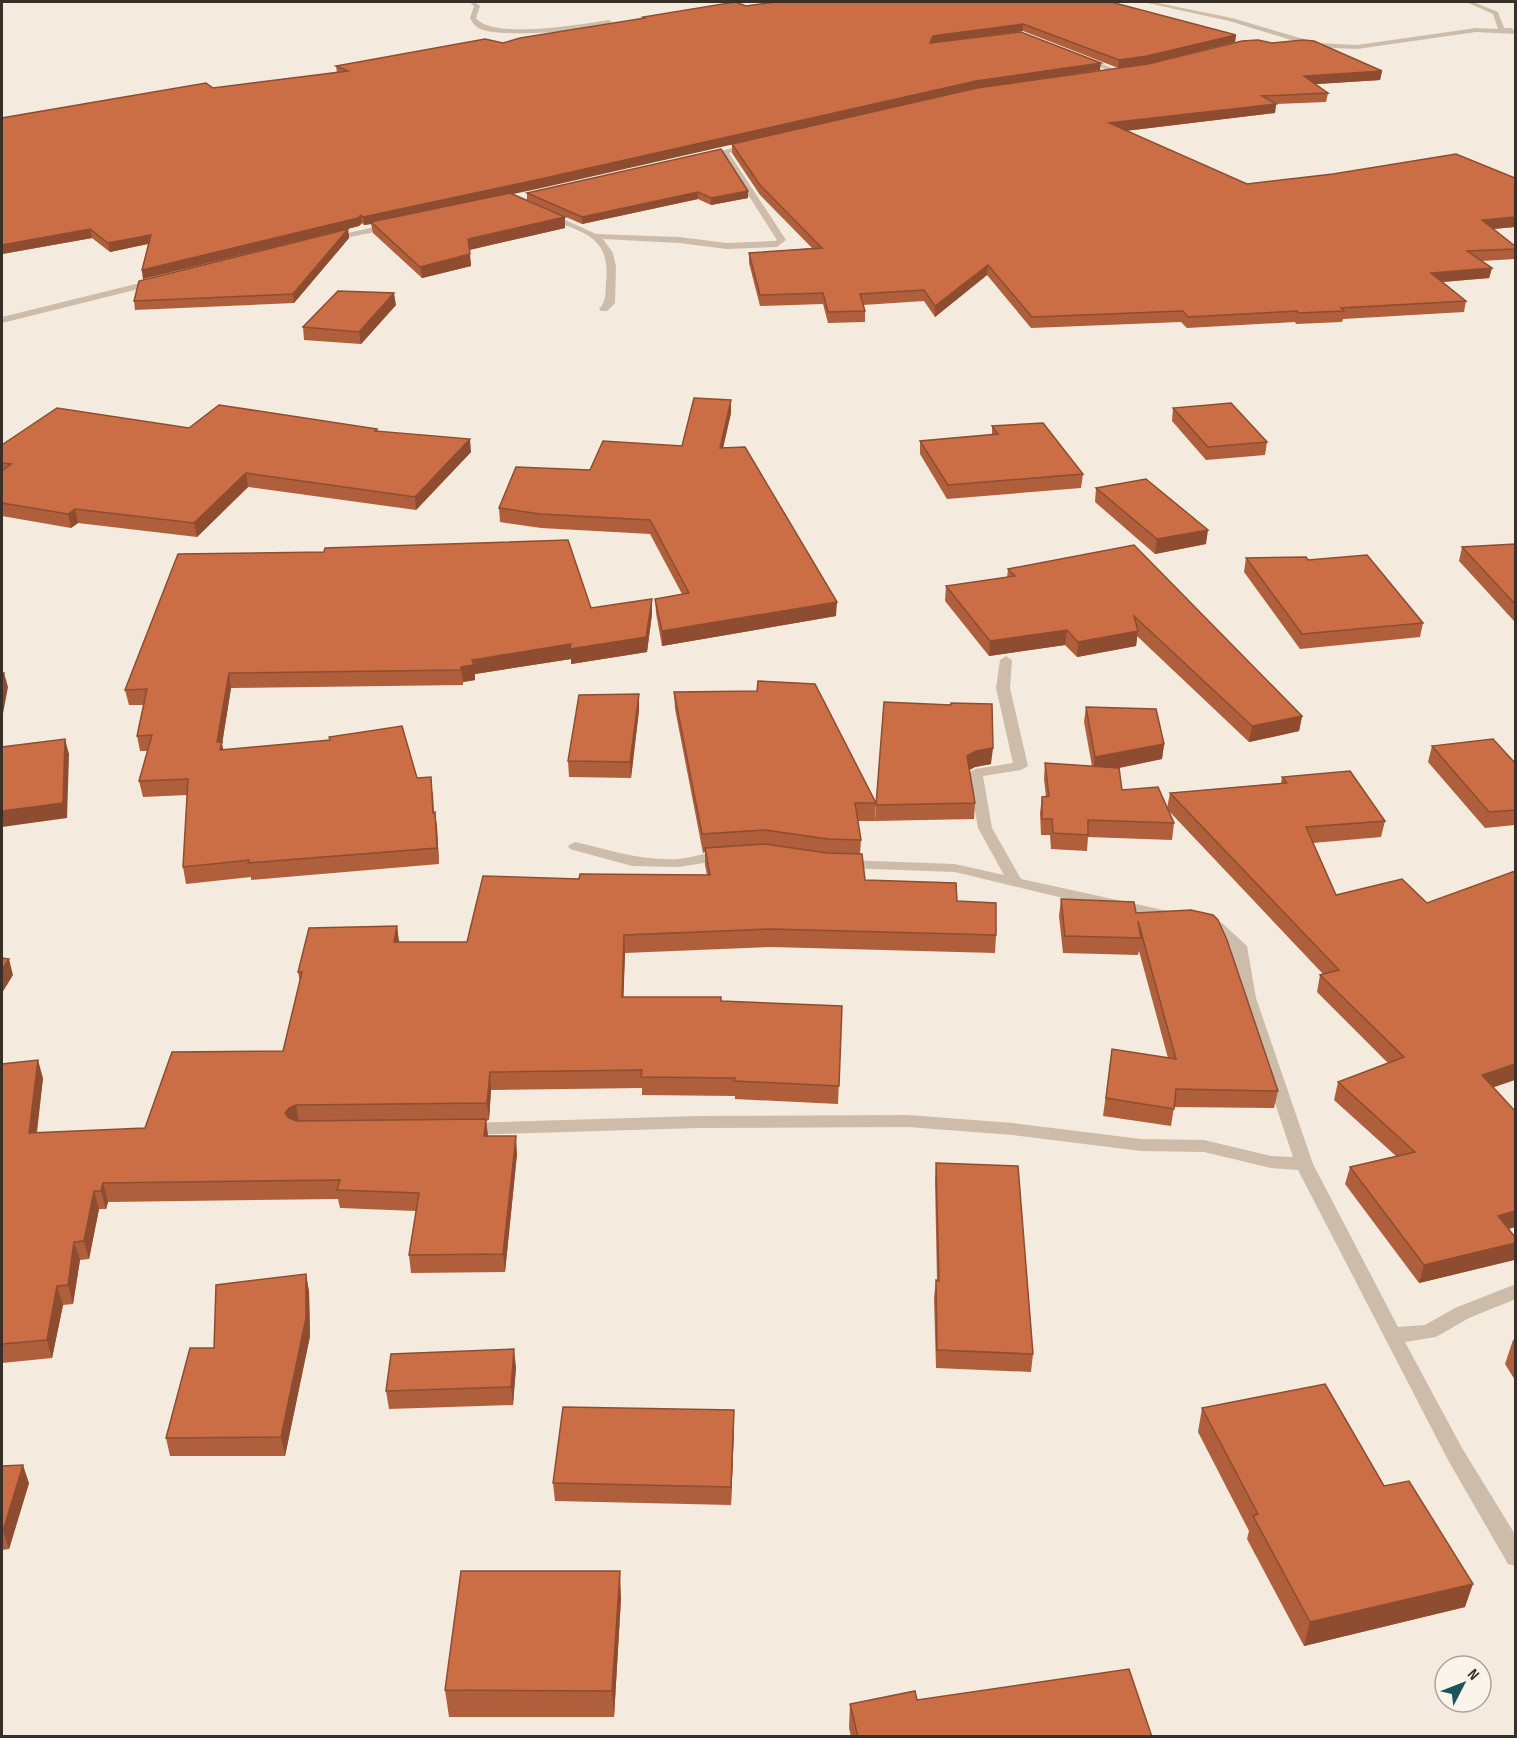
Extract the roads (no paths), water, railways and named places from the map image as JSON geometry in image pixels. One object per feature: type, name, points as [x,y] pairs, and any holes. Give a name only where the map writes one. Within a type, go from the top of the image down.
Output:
[{"type":"street","points":[[472,2],[477,6],[473,18],[476,23],[487,29],[533,29],[609,22]]},
{"type":"street","points":[[708,8],[747,2]]},
{"type":"street","points":[[1146,2],[1230,19],[1319,46]]},
{"type":"street","points":[[1469,2],[1496,14],[1502,30]]},
{"type":"street","points":[[1274,43],[1357,47],[1466,31],[1515,30]]},
{"type":"street","points":[[1076,56],[1118,72]]},
{"type":"street","points":[[1096,75],[1128,71]]},
{"type":"street","points":[[695,158],[755,144]]},
{"type":"street","points":[[542,213],[595,236],[679,240],[727,246],[777,244],[782,240],[724,152]]},
{"type":"street","points":[[316,241],[405,223]]},
{"type":"street","points":[[595,236],[610,253],[614,269],[608,286],[610,303],[604,309]]},
{"type":"street","points":[[2,320],[168,279]]},
{"type":"street","points":[[1006,660],[1003,688],[1021,766],[975,772],[985,828],[1014,880]]},
{"type":"street","points":[[575,846],[632,862],[678,863],[719,856],[742,856]]},
{"type":"street","points":[[826,864],[955,868],[1109,904],[1200,921],[1216,927],[1239,946],[1248,998],[1304,1164],[1455,1454],[1515,1557]]},
{"type":"street","points":[[454,1129],[698,1122],[908,1121],[1013,1129],[1141,1144],[1204,1146],[1271,1162],[1304,1164]]},
{"type":"street","points":[[1392,1335],[1429,1332],[1462,1313],[1515,1291]]}]
